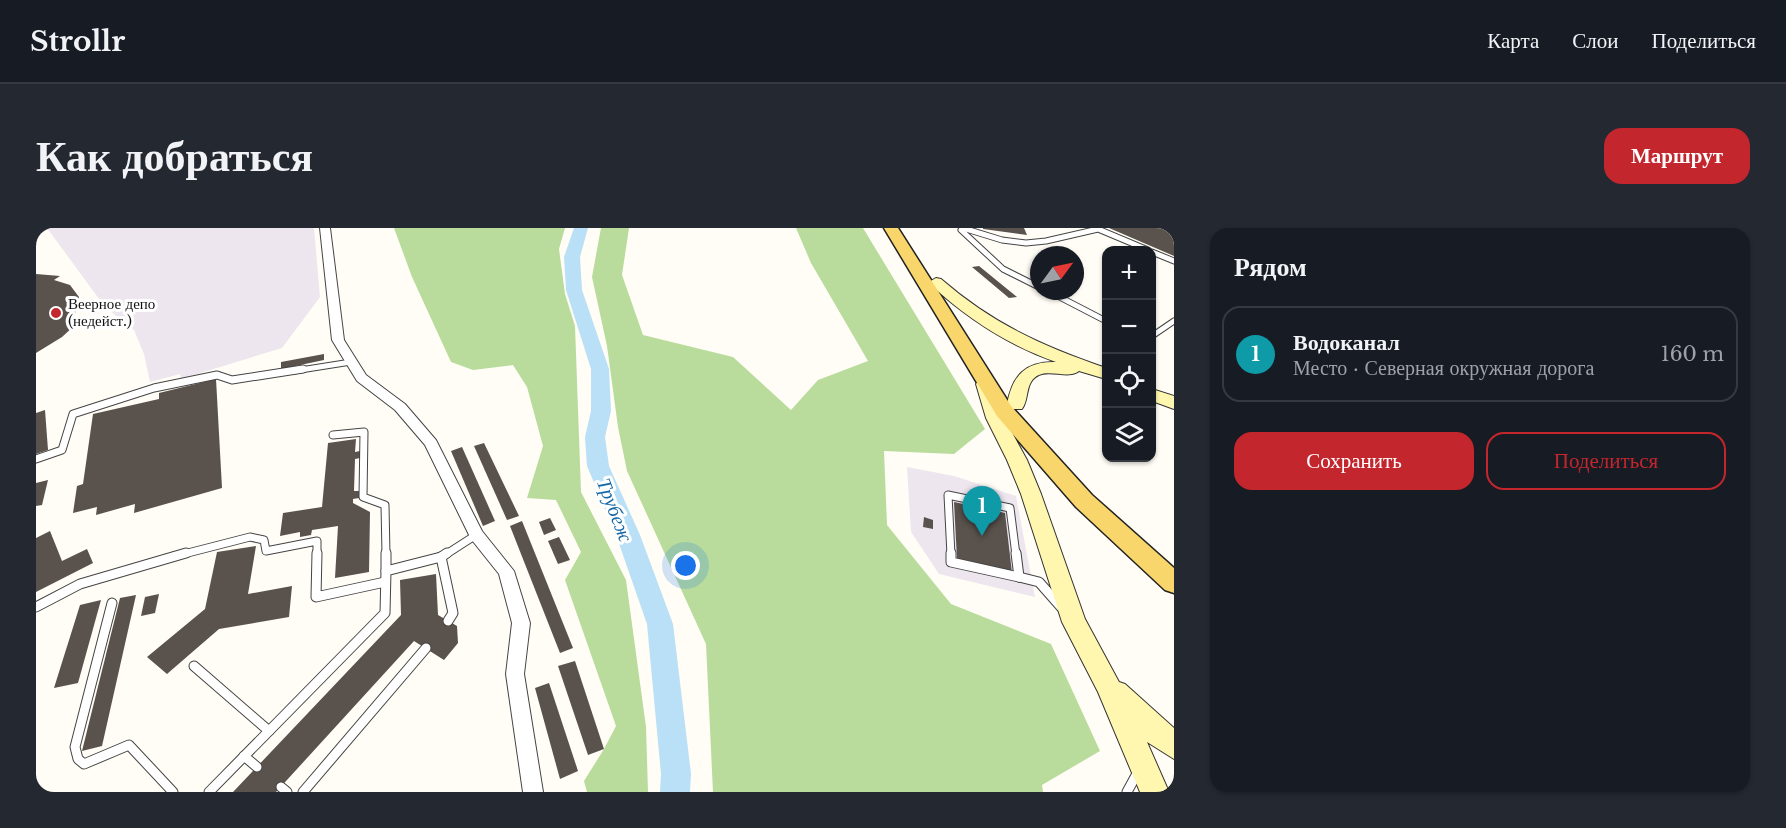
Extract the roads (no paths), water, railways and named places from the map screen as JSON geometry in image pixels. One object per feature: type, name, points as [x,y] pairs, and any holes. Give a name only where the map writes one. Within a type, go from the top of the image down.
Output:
[{"type":"main road","points":[[891,228],[985,384],[1004,411],[1054,470],[1127,542],[1174,583]]},
{"type":"main road","points":[[904,228],[936,282],[1016,405],[1089,487],[1174,564]]},
{"type":"main road","points":[[936,282],[962,307],[1006,336],[1102,375]]},
{"type":"main road","points":[[1016,405],[1020,381],[1034,370],[1075,369],[1102,376]]},
{"type":"main road","points":[[985,384],[995,418],[1017,460],[1031,494],[1074,622],[1107,684],[1155,792]]},
{"type":"main road","points":[[1156,391],[1174,398]]},
{"type":"main road","points":[[1156,396],[1174,403]]},
{"type":"main road","points":[[1107,684],[1156,732],[1174,745]]},
{"type":"street","points":[[326,228],[338,340],[361,378],[400,407],[431,442],[476,535],[506,571],[521,623],[515,674],[533,792]]},
{"type":"lane","points":[[961,228],[1002,240],[1026,243],[1046,241],[1098,229],[1138,246]]},
{"type":"lane","points":[[961,228],[1003,268],[1030,282]]},
{"type":"lane","points":[[1156,254],[1174,261]]},
{"type":"lane","points":[[1066,300],[1102,318]]},
{"type":"lane","points":[[1156,333],[1174,321]]},
{"type":"lane","points":[[36,459],[62,450],[73,414],[154,388],[217,375],[232,380],[351,362]]},
{"type":"lane","points":[[209,792],[385,613],[385,505],[363,497],[364,432],[333,435]]},
{"type":"lane","points":[[1019,578],[1010,508],[948,495],[951,562],[1019,578],[1039,582],[1074,622]]},
{"type":"lane","points":[[386,571],[441,557],[476,535]]},
{"type":"lane","points":[[36,607],[80,584],[142,564],[250,537],[264,540],[266,551],[317,541],[316,597],[385,582]]},
{"type":"lane","points":[[441,557],[453,613],[448,621]]},
{"type":"lane","points":[[112,603],[75,747],[78,759],[84,764],[129,745],[173,792]]},
{"type":"lane","points":[[303,792],[426,648]]},
{"type":"lane","points":[[194,666],[269,731]]},
{"type":"lane","points":[[244,756],[257,767]]},
{"type":"lane","points":[[1127,792],[1143,763]]},
{"type":"waterway","name":"Трубеж","points":[[581,228],[572,257],[574,290],[600,369],[601,411],[595,437],[598,466],[628,535],[660,624],[676,774],[675,792]]},
{"type":"place","name":"Веерное депо (недейст.)","points":[[56,313]]},
{"type":"place","name":"Водоканал","points":[[982,536]]}]
